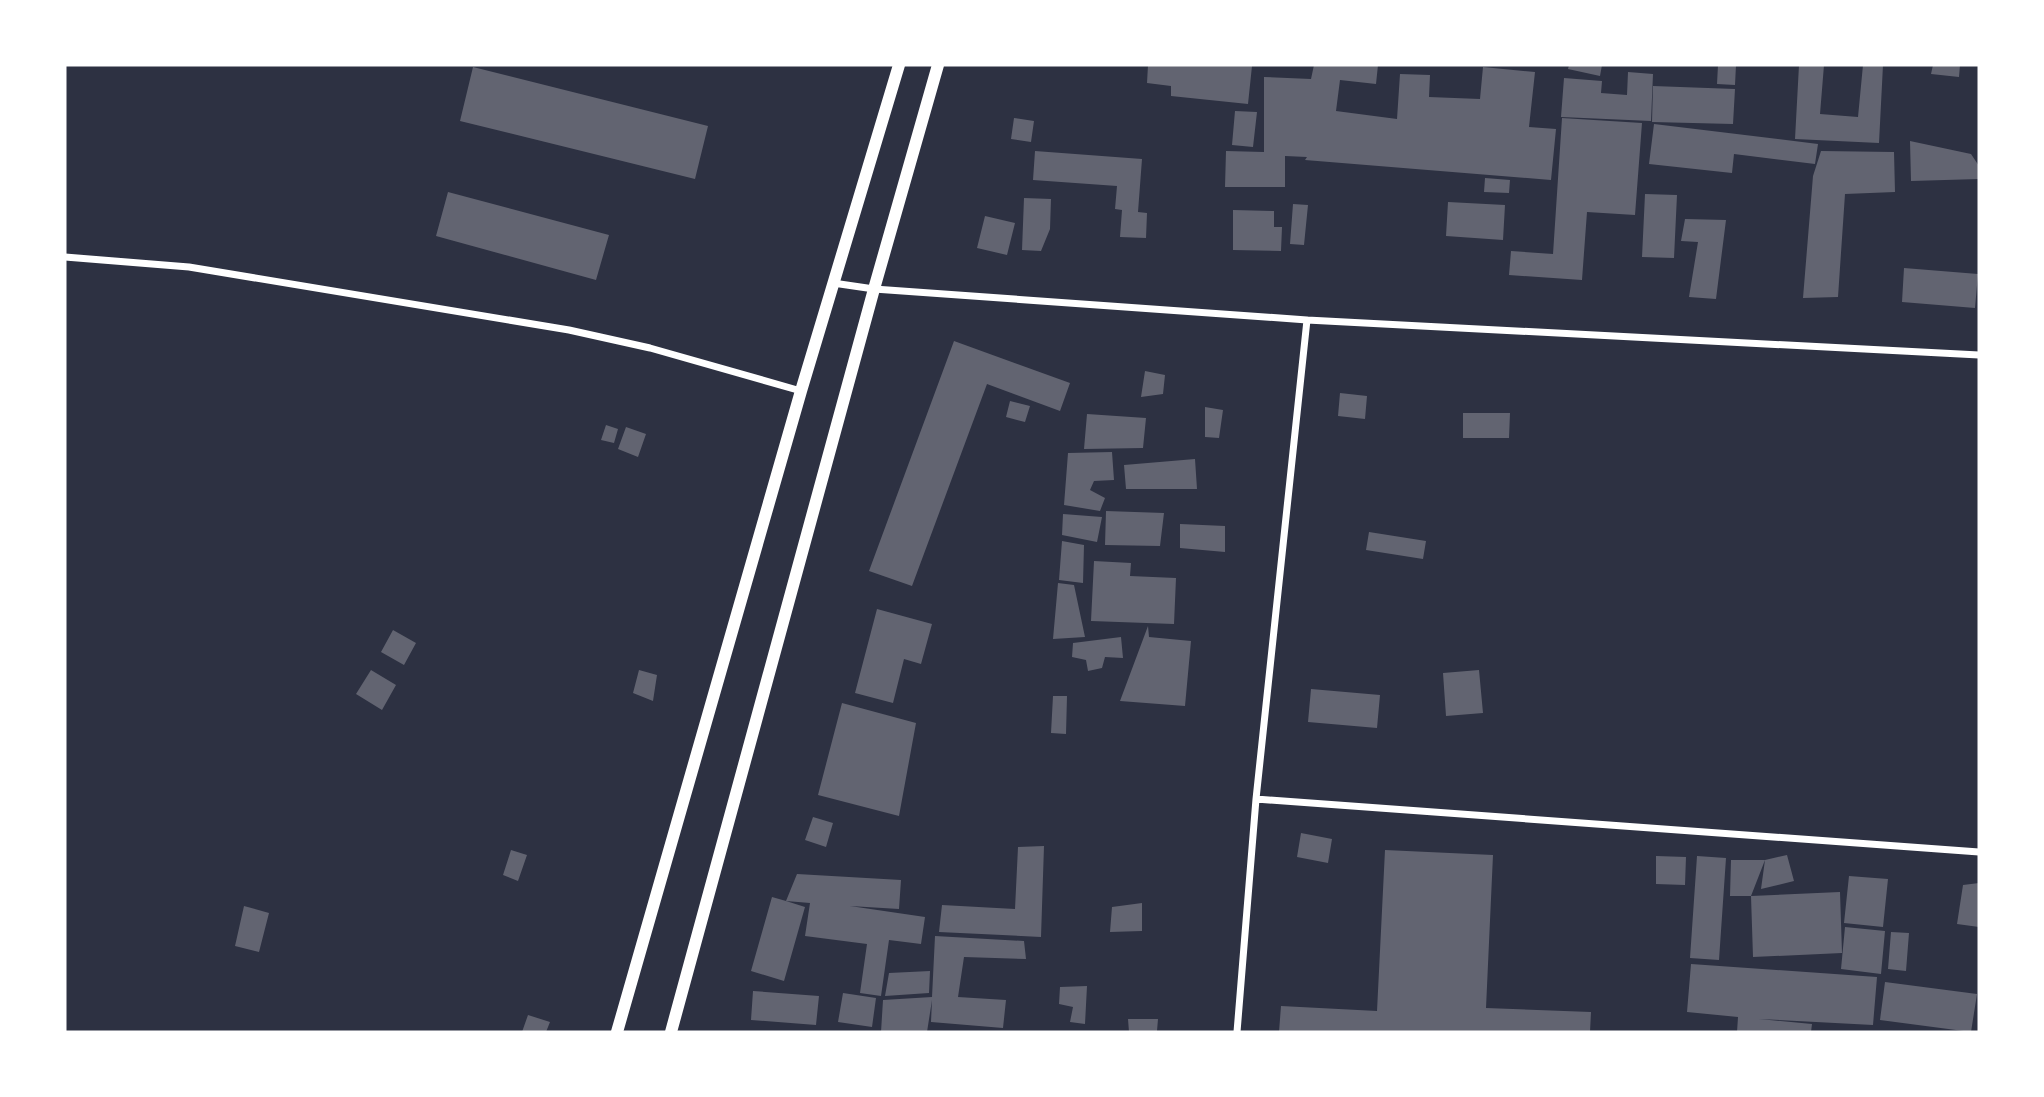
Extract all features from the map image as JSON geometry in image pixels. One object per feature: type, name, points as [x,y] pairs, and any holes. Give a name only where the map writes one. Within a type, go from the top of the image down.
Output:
[{"type":"street","points":[[617,1032],[801,391],[899,65]]},
{"type":"street","points":[[671,1032],[938,65]]},
{"type":"street","points":[[65,257],[189,267],[569,330],[650,348],[801,391]]},
{"type":"street","points":[[833,283],[874,289],[1307,320],[1979,355]]},
{"type":"street","points":[[1237,1032],[1256,799],[1307,320]]},
{"type":"street","points":[[1256,799],[1979,852]]},
{"type":"building","points":[[1148,65],[1252,66],[1248,104],[1171,96],[1171,86],[1147,83]]},
{"type":"building","points":[[1314,65],[1378,65],[1376,84],[1340,80],[1336,111],[1397,119],[1400,74],[1430,75],[1429,97],[1480,99],[1483,67],[1535,72],[1529,127],[1556,129],[1551,180],[1305,160],[1307,157],[1285,156],[1285,187],[1225,187],[1226,151],[1264,152],[1264,77],[1311,79]]},
{"type":"building","points":[[1569,65],[1602,65],[1600,76],[1568,69]]},
{"type":"building","points":[[1718,65],[1736,65],[1735,85],[1717,84]]},
{"type":"building","points":[[1799,65],[1824,65],[1820,114],[1858,117],[1863,65],[1883,65],[1879,143],[1795,139]]},
{"type":"building","points":[[1933,65],[1960,65],[1959,77],[1931,74]]},
{"type":"building","points":[[473,67],[708,126],[695,179],[460,121]]},
{"type":"building","points":[[1628,72],[1653,74],[1651,121],[1561,117],[1564,78],[1602,81],[1601,93],[1627,95]]},
{"type":"building","points":[[1653,86],[1735,89],[1733,124],[1652,122]]},
{"type":"building","points":[[1235,111],[1257,112],[1253,147],[1232,145]]},
{"type":"building","points":[[1014,118],[1034,121],[1031,142],[1011,139]]},
{"type":"building","points":[[1562,118],[1642,123],[1635,215],[1587,212],[1582,280],[1509,275],[1511,251],[1553,254]]},
{"type":"building","points":[[1654,124],[1818,144],[1815,164],[1734,154],[1732,173],[1649,164]]},
{"type":"building","points":[[1910,141],[1971,154],[1979,166],[1979,179],[1911,181]]},
{"type":"building","points":[[1035,151],[1142,159],[1138,212],[1147,213],[1146,238],[1120,237],[1122,210],[1115,209],[1117,186],[1033,180]]},
{"type":"building","points":[[1821,151],[1894,152],[1895,192],[1845,194],[1838,297],[1803,298],[1813,176]]},
{"type":"building","points":[[1485,178],[1510,180],[1509,193],[1484,192]]},
{"type":"building","points":[[448,192],[609,235],[596,280],[436,236]]},
{"type":"building","points":[[1645,194],[1677,195],[1674,258],[1642,257]]},
{"type":"building","points":[[1024,198],[1051,199],[1050,229],[1041,251],[1022,250]]},
{"type":"building","points":[[1448,202],[1505,205],[1503,240],[1446,236]]},
{"type":"building","points":[[1293,204],[1308,205],[1304,245],[1290,244]]},
{"type":"building","points":[[1233,210],[1274,211],[1274,227],[1282,227],[1281,251],[1233,250]]},
{"type":"building","points":[[985,216],[1015,223],[1007,255],[977,248]]},
{"type":"building","points":[[1685,219],[1726,220],[1716,299],[1689,297],[1698,242],[1681,241]]},
{"type":"building","points":[[1904,268],[1978,274],[1975,308],[1902,302]]},
{"type":"building","points":[[954,341],[1070,383],[1060,411],[987,384],[912,586],[869,571]]},
{"type":"building","points":[[1145,371],[1165,375],[1163,394],[1141,397]]},
{"type":"building","points":[[1340,393],[1367,396],[1365,419],[1338,416]]},
{"type":"building","points":[[1010,401],[1030,406],[1025,422],[1006,417]]},
{"type":"building","points":[[1205,407],[1223,410],[1219,438],[1205,437]]},
{"type":"building","points":[[1463,413],[1510,413],[1509,438],[1463,438]]},
{"type":"building","points":[[1087,414],[1146,418],[1143,448],[1084,449]]},
{"type":"building","points":[[606,425],[618,429],[614,443],[601,440]]},
{"type":"building","points":[[626,427],[646,434],[638,457],[618,449]]},
{"type":"building","points":[[1112,452],[1114,480],[1094,481],[1090,490],[1105,498],[1100,511],[1064,505],[1068,453]]},
{"type":"building","points":[[1195,459],[1197,489],[1126,489],[1124,465]]},
{"type":"building","points":[[1106,511],[1164,513],[1160,546],[1105,545]]},
{"type":"building","points":[[1063,514],[1102,517],[1097,542],[1062,535]]},
{"type":"building","points":[[1180,524],[1225,526],[1225,552],[1180,548]]},
{"type":"building","points":[[1369,532],[1426,541],[1423,559],[1366,550]]},
{"type":"building","points":[[1062,541],[1084,545],[1083,583],[1059,580]]},
{"type":"building","points":[[1094,561],[1131,563],[1130,576],[1176,578],[1174,624],[1091,621]]},
{"type":"building","points":[[1058,583],[1074,585],[1085,637],[1053,639]]},
{"type":"building","points":[[877,609],[932,624],[921,664],[904,659],[893,703],[855,693]]},
{"type":"building","points":[[1148,626],[1149,637],[1191,641],[1185,706],[1120,701]]},
{"type":"building","points":[[393,630],[416,643],[404,665],[381,652]]},
{"type":"building","points":[[1121,637],[1123,658],[1105,657],[1102,668],[1088,671],[1086,660],[1072,657],[1073,643]]},
{"type":"building","points":[[371,670],[396,685],[382,710],[356,694]]},
{"type":"building","points":[[639,670],[657,675],[653,701],[633,693]]},
{"type":"building","points":[[1479,670],[1483,713],[1446,716],[1443,673]]},
{"type":"building","points":[[1311,689],[1380,695],[1377,728],[1308,722]]},
{"type":"building","points":[[1053,696],[1067,696],[1066,734],[1051,733]]},
{"type":"building","points":[[842,703],[916,723],[899,816],[818,795]]},
{"type":"building","points":[[813,817],[833,823],[826,847],[805,840]]},
{"type":"building","points":[[1301,833],[1332,839],[1328,863],[1297,857]]},
{"type":"building","points":[[1044,846],[1041,937],[939,932],[942,905],[1015,909],[1018,847]]},
{"type":"building","points":[[511,850],[527,855],[518,881],[503,875]]},
{"type":"building","points":[[1385,850],[1493,855],[1486,1008],[1591,1012],[1590,1032],[1279,1032],[1281,1006],[1377,1011]]},
{"type":"building","points":[[1787,855],[1794,881],[1761,889],[1765,860]]},
{"type":"building","points":[[1656,856],[1686,857],[1685,885],[1656,884]]},
{"type":"building","points":[[1697,856],[1726,858],[1719,960],[1690,958]]},
{"type":"building","points":[[1731,860],[1765,860],[1751,896],[1730,896]]},
{"type":"building","points":[[797,874],[901,880],[899,909],[850,906],[925,917],[921,944],[889,940],[881,996],[860,993],[867,944],[805,936],[810,903],[786,901]]},
{"type":"building","points":[[1849,876],[1888,879],[1883,927],[1844,923]]},
{"type":"building","points":[[1979,883],[1979,927],[1957,924],[1963,885]]},
{"type":"building","points":[[1840,892],[1842,953],[1753,957],[1751,896]]},
{"type":"building","points":[[772,897],[805,907],[784,981],[751,971]]},
{"type":"building","points":[[1142,903],[1142,931],[1110,932],[1112,907]]},
{"type":"building","points":[[244,906],[269,913],[259,952],[235,946]]},
{"type":"building","points":[[1845,927],[1885,931],[1881,974],[1841,969]]},
{"type":"building","points":[[1891,932],[1909,933],[1906,971],[1888,969]]},
{"type":"building","points":[[935,936],[1024,941],[1026,959],[964,957],[958,997],[1006,1000],[1003,1028],[931,1022],[932,1000],[927,1032],[881,1032],[883,1000],[932,997]]},
{"type":"building","points":[[1691,964],[1877,977],[1873,1025],[1759,1019],[1812,1024],[1811,1032],[1737,1032],[1738,1017],[1687,1012]]},
{"type":"building","points":[[930,971],[929,993],[885,996],[889,973]]},
{"type":"building","points":[[1885,982],[1977,994],[1971,1032],[1880,1020]]},
{"type":"building","points":[[1087,986],[1085,1024],[1070,1022],[1073,1007],[1059,1004],[1060,987]]},
{"type":"building","points":[[753,991],[819,996],[816,1025],[751,1020]]},
{"type":"building","points":[[843,993],[876,998],[872,1027],[838,1022]]},
{"type":"building","points":[[528,1015],[550,1022],[546,1032],[522,1032]]},
{"type":"building","points":[[1128,1019],[1158,1019],[1157,1031],[1129,1032]]}]
